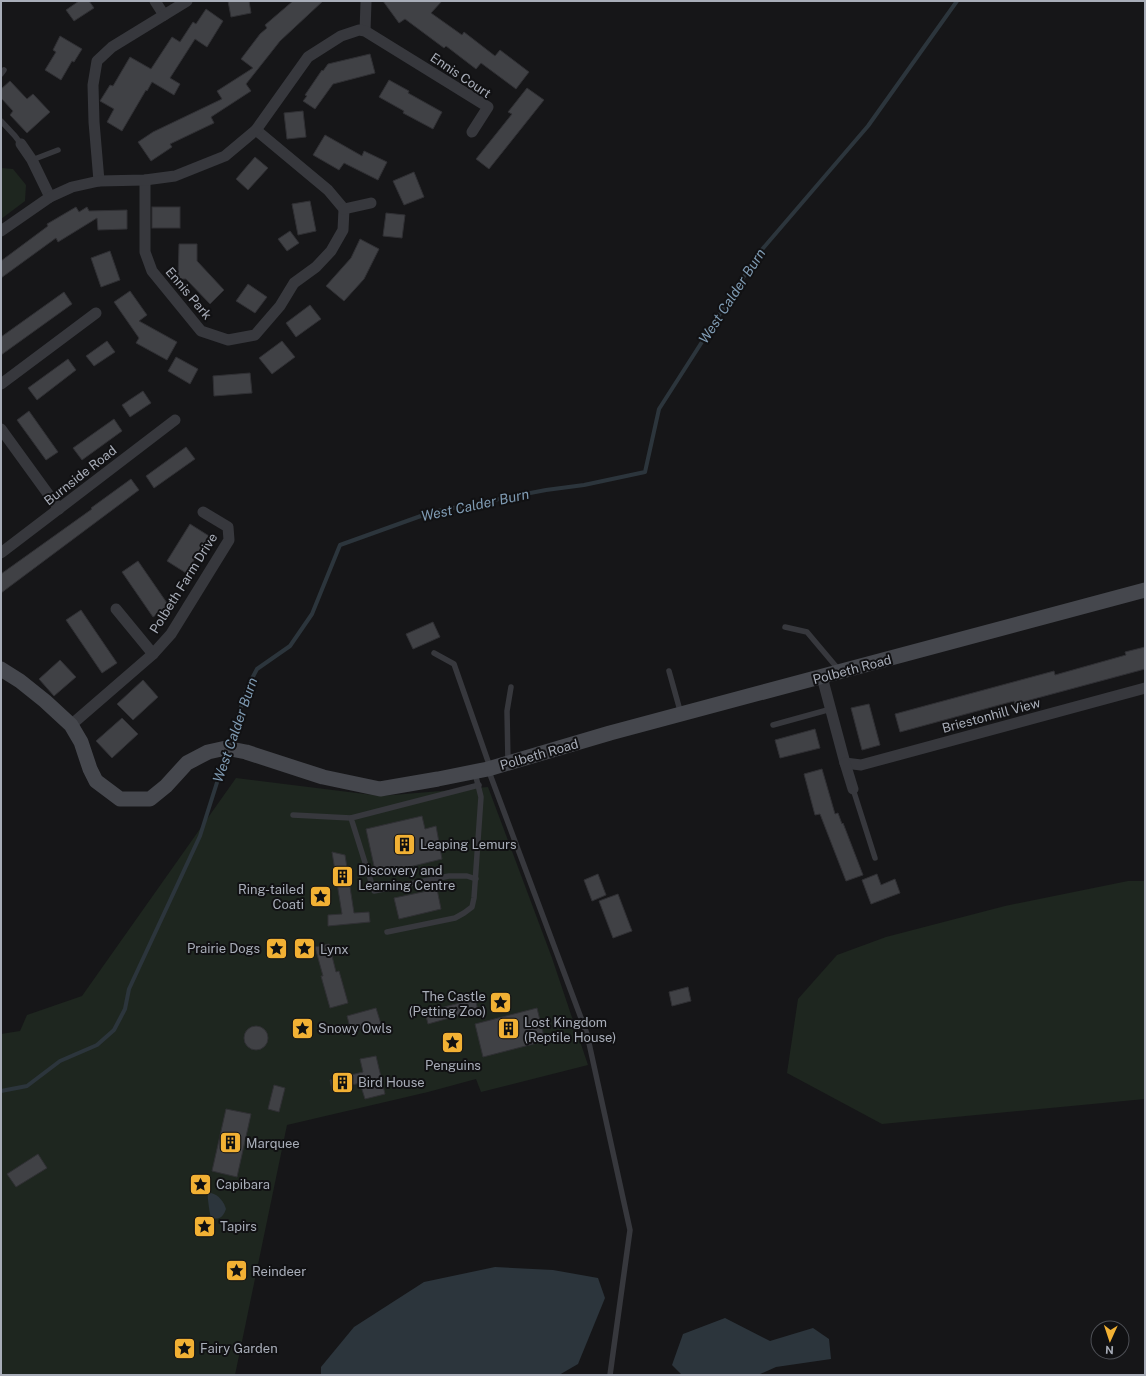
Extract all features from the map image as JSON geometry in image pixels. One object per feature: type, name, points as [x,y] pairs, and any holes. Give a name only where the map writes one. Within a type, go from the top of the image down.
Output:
[{"type":"street","points":[[155,1],[164,15]]},
{"type":"street","points":[[99,181],[94,122],[93,84],[97,60],[112,47],[187,1]]},
{"type":"street","points":[[1,231],[50,197],[72,187],[99,181],[145,180],[175,176],[225,156],[256,130],[308,57],[341,36],[359,30],[365,31],[366,2]]},
{"type":"street","name":"Ennis Court","points":[[365,31],[488,107],[472,132]]},
{"type":"street","points":[[256,130],[328,190],[344,209],[371,203]]},
{"type":"street","points":[[21,144],[32,160],[50,197]]},
{"type":"street","name":"Ennis Park","points":[[145,180],[145,252],[152,271],[201,331],[228,340],[256,335],[280,306],[294,283],[316,267],[331,251],[343,230],[344,209]]},
{"type":"street","points":[[1,384],[96,313]]},
{"type":"street","name":"Burnside Road","points":[[1,553],[175,420]]},
{"type":"street","points":[[1,429],[59,509]]},
{"type":"street","name":"Polbeth Farm Drive","points":[[71,725],[153,654],[171,634],[229,540],[228,527],[203,512]]},
{"type":"street","name":"Polbeth Road","points":[[1,669],[20,681],[45,701],[71,725],[81,742],[90,769],[96,781],[120,799],[150,799],[166,786],[187,763],[208,752],[226,748],[246,752],[323,777],[380,789],[483,774],[508,763],[601,736],[1145,590]]},
{"type":"street","name":"Polbeth Farm Drive","points":[[116,610],[153,654]]},
{"type":"street","points":[[822,677],[853,789]]},
{"type":"street","name":"Briestonhill View","points":[[845,763],[861,765],[1145,688]]},
{"type":"lane","points":[[1,121],[21,144]]},
{"type":"lane","points":[[32,160],[58,150]]},
{"type":"lane","points":[[785,627],[807,632],[840,672]]},
{"type":"lane","points":[[434,653],[454,664],[483,774],[587,1034],[630,1230],[610,1375]]},
{"type":"lane","points":[[669,671],[681,714]]},
{"type":"lane","points":[[508,763],[506,711],[511,687]]},
{"type":"lane","points":[[773,725],[830,709]]},
{"type":"lane","points":[[293,815],[351,818],[483,774]]},
{"type":"lane","points":[[387,932],[455,918],[472,907],[476,879],[483,774]]},
{"type":"lane","points":[[853,789],[875,858]]},
{"type":"lane","points":[[351,818],[374,891],[449,876],[467,876],[476,879]]},
{"type":"shaded area","points":[[1,168],[13,169],[26,185],[25,201],[1,219]]},
{"type":"shaded area","points":[[236,778],[381,796],[488,787],[552,958],[588,1065],[481,1092],[476,1079],[428,1092],[287,1125],[235,1375],[1,1375],[1,1034],[20,1031],[27,1015],[82,996]]},
{"type":"shaded area","points":[[1128,881],[1145,881],[1145,1099],[882,1124],[787,1073],[798,999],[837,955],[886,937],[1005,906]]},
{"type":"shaded area","points":[[211,1193],[221,1199],[226,1209],[224,1214],[217,1219],[211,1218],[208,1194]]},
{"type":"shaded area","points":[[495,1267],[553,1270],[598,1278],[605,1298],[578,1364],[559,1375],[321,1375],[321,1367],[354,1327],[424,1282]]},
{"type":"shaded area","points":[[725,1318],[770,1341],[813,1328],[829,1339],[831,1359],[776,1367],[758,1375],[682,1375],[672,1365],[683,1334]]},
{"type":"building","points":[[79,1],[89,1],[94,8],[74,21],[66,10]]},
{"type":"building","points":[[228,1],[249,1],[251,13],[231,17]]},
{"type":"building","points":[[293,1],[323,1],[280,41],[246,84],[251,91],[211,117],[214,123],[170,144],[172,147],[151,161],[138,142],[153,132],[222,99],[217,91],[253,68],[241,59],[260,34],[267,28],[265,25]]},
{"type":"building","points":[[383,1],[442,1],[431,13],[462,35],[464,32],[495,56],[500,50],[529,72],[516,89],[481,63],[476,69],[446,46],[444,48],[405,19],[399,23]]},
{"type":"building","points":[[206,9],[223,21],[207,47],[195,39],[170,78],[180,84],[174,95],[152,82],[122,131],[107,122],[114,109],[100,101],[110,85],[113,86],[130,57],[151,69],[172,37],[180,42],[193,22],[196,24]]},
{"type":"building","points":[[60,36],[82,49],[74,62],[72,61],[61,80],[45,70],[56,52],[53,50]]},
{"type":"building","points":[[370,54],[375,73],[333,84],[315,109],[303,101],[307,96],[305,95],[322,70],[323,71],[328,64]]},
{"type":"building","points":[[389,80],[409,91],[408,93],[442,112],[433,129],[403,113],[404,111],[379,97]]},
{"type":"building","points":[[10,81],[27,99],[33,94],[50,112],[27,133],[10,115],[13,111],[1,98],[1,89]]},
{"type":"building","points":[[527,88],[544,100],[489,169],[476,159],[512,114],[508,112]]},
{"type":"building","points":[[303,111],[306,137],[287,139],[284,113]]},
{"type":"building","points":[[325,135],[362,156],[364,151],[387,162],[378,180],[344,163],[339,170],[313,155]]},
{"type":"building","points":[[255,157],[268,168],[248,190],[236,179]]},
{"type":"building","points":[[414,172],[424,197],[404,205],[393,181]]},
{"type":"building","points":[[310,201],[316,231],[298,235],[292,204]]},
{"type":"building","points":[[76,207],[79,212],[87,207],[89,211],[127,210],[127,229],[98,230],[97,218],[58,242],[56,238],[1,278],[1,261],[48,226],[47,224]]},
{"type":"building","points":[[152,207],[180,207],[180,228],[152,228]]},
{"type":"building","points":[[386,213],[405,215],[402,238],[383,236]]},
{"type":"building","points":[[290,231],[299,243],[287,251],[278,239]]},
{"type":"building","points":[[360,239],[379,249],[364,279],[344,301],[326,286],[351,258]]},
{"type":"building","points":[[179,244],[197,244],[197,261],[224,290],[210,304],[186,279],[178,279]]},
{"type":"building","points":[[110,251],[120,280],[101,287],[91,258]]},
{"type":"building","points":[[248,284],[267,297],[255,313],[236,301]]},
{"type":"building","points":[[130,291],[147,315],[139,321],[177,342],[167,360],[136,343],[139,338],[114,302]]},
{"type":"building","points":[[64,292],[72,304],[1,355],[1,337]]},
{"type":"building","points":[[310,305],[321,319],[296,337],[286,323]]},
{"type":"building","points":[[107,341],[115,352],[94,366],[86,356]]},
{"type":"building","points":[[282,341],[295,357],[272,374],[259,358]]},
{"type":"building","points":[[176,357],[198,369],[190,384],[168,371]]},
{"type":"building","points":[[68,359],[76,370],[37,400],[28,388]]},
{"type":"building","points":[[250,373],[252,393],[214,396],[213,376]]},
{"type":"building","points":[[143,391],[151,403],[130,417],[122,405]]},
{"type":"building","points":[[29,411],[58,452],[46,460],[17,420]]},
{"type":"building","points":[[114,419],[122,431],[82,460],[73,448]]},
{"type":"building","points":[[186,447],[195,459],[154,488],[146,476]]},
{"type":"building","points":[[131,479],[139,490],[1,593],[1,574],[92,509],[91,508]]},
{"type":"building","points":[[190,524],[209,536],[186,573],[167,561]]},
{"type":"building","points":[[138,561],[169,606],[153,617],[122,572]]},
{"type":"building","points":[[81,610],[117,663],[102,673],[66,620]]},
{"type":"building","points":[[433,622],[440,637],[413,649],[406,634]]},
{"type":"building","points":[[1145,647],[1145,669],[1015,704],[1014,701],[900,732],[895,714],[1054,671],[1055,675],[1126,655],[1125,652]]},
{"type":"building","points":[[60,660],[76,677],[54,696],[39,679]]},
{"type":"building","points":[[143,680],[158,697],[133,720],[117,704]]},
{"type":"building","points":[[869,704],[880,745],[862,750],[851,708]]},
{"type":"building","points":[[122,718],[138,734],[112,758],[96,741]]},
{"type":"building","points":[[815,729],[820,748],[780,758],[775,740]]},
{"type":"building","points":[[822,769],[835,814],[838,813],[842,824],[843,823],[863,875],[846,881],[820,814],[815,815],[804,774]]},
{"type":"building","name":"Leaping Lemurs","points":[[422,816],[425,829],[436,826],[442,859],[376,875],[366,829]]},
{"type":"building","points":[[332,852],[345,855],[354,913],[369,912],[370,922],[328,926],[328,915],[342,914]]},
{"type":"building","points":[[598,874],[606,895],[592,901],[584,880]]},
{"type":"building","points":[[877,874],[881,885],[895,879],[900,893],[871,904],[862,880]]},
{"type":"building","points":[[437,889],[441,909],[399,919],[394,898]]},
{"type":"building","points":[[618,894],[632,931],[613,938],[599,901]]},
{"type":"building","points":[[329,944],[336,972],[339,971],[348,1003],[330,1008],[315,947]]},
{"type":"building","points":[[688,987],[691,1001],[672,1006],[669,992]]},
{"type":"building","points":[[475,999],[478,1010],[428,1024],[425,1012]]},
{"type":"building","points":[[376,1008],[381,1024],[351,1031],[347,1016]]},
{"type":"building","name":"Lost Kingdom (Reptile House)","points":[[537,1008],[545,1041],[483,1057],[475,1024]]},
{"type":"building","points":[[256,1026],[264,1030],[268,1038],[264,1046],[256,1050],[248,1046],[244,1038],[248,1030]]},
{"type":"building","points":[[376,1056],[385,1094],[365,1099],[360,1083],[332,1090],[330,1080],[363,1072],[360,1059]]},
{"type":"building","points":[[274,1085],[285,1088],[279,1112],[268,1109]]},
{"type":"building","name":"Marquee","points":[[226,1109],[251,1114],[237,1177],[212,1171]]},
{"type":"building","points":[[38,1154],[47,1168],[16,1187],[7,1174]]},
{"type":"waterway","name":"West Calder Burn","points":[[1,1091],[27,1086],[60,1061],[97,1045],[114,1030],[125,1009],[129,989],[200,836],[247,688],[257,669],[290,646],[312,614],[340,545],[432,512],[546,490],[584,485],[645,472],[659,409],[759,253],[868,126],[957,1]]},
{"type":"place","name":"Leaping Lemurs","points":[[404,844]]},
{"type":"place","name":"Discovery and Learning Centre","points":[[342,877]]},
{"type":"place","name":"Ring-tailed Coati","points":[[320,896]]},
{"type":"place","name":"Prairie Dogs","points":[[276,948]]},
{"type":"place","name":"Lynx","points":[[305,949]]},
{"type":"place","name":"The Castle (Petting Zoo)","points":[[501,1003]]},
{"type":"place","name":"Snowy Owls","points":[[303,1028]]},
{"type":"place","name":"Lost Kingdom (Reptile House)","points":[[509,1029]]},
{"type":"place","name":"Penguins","points":[[453,1043]]},
{"type":"place","name":"Bird House","points":[[342,1082]]},
{"type":"place","name":"Marquee","points":[[231,1143]]},
{"type":"place","name":"Capibara","points":[[201,1184]]},
{"type":"place","name":"Tapirs","points":[[205,1226]]},
{"type":"place","name":"Reindeer","points":[[237,1271]]},
{"type":"place","name":"Fairy Garden","points":[[184,1348]]}]
